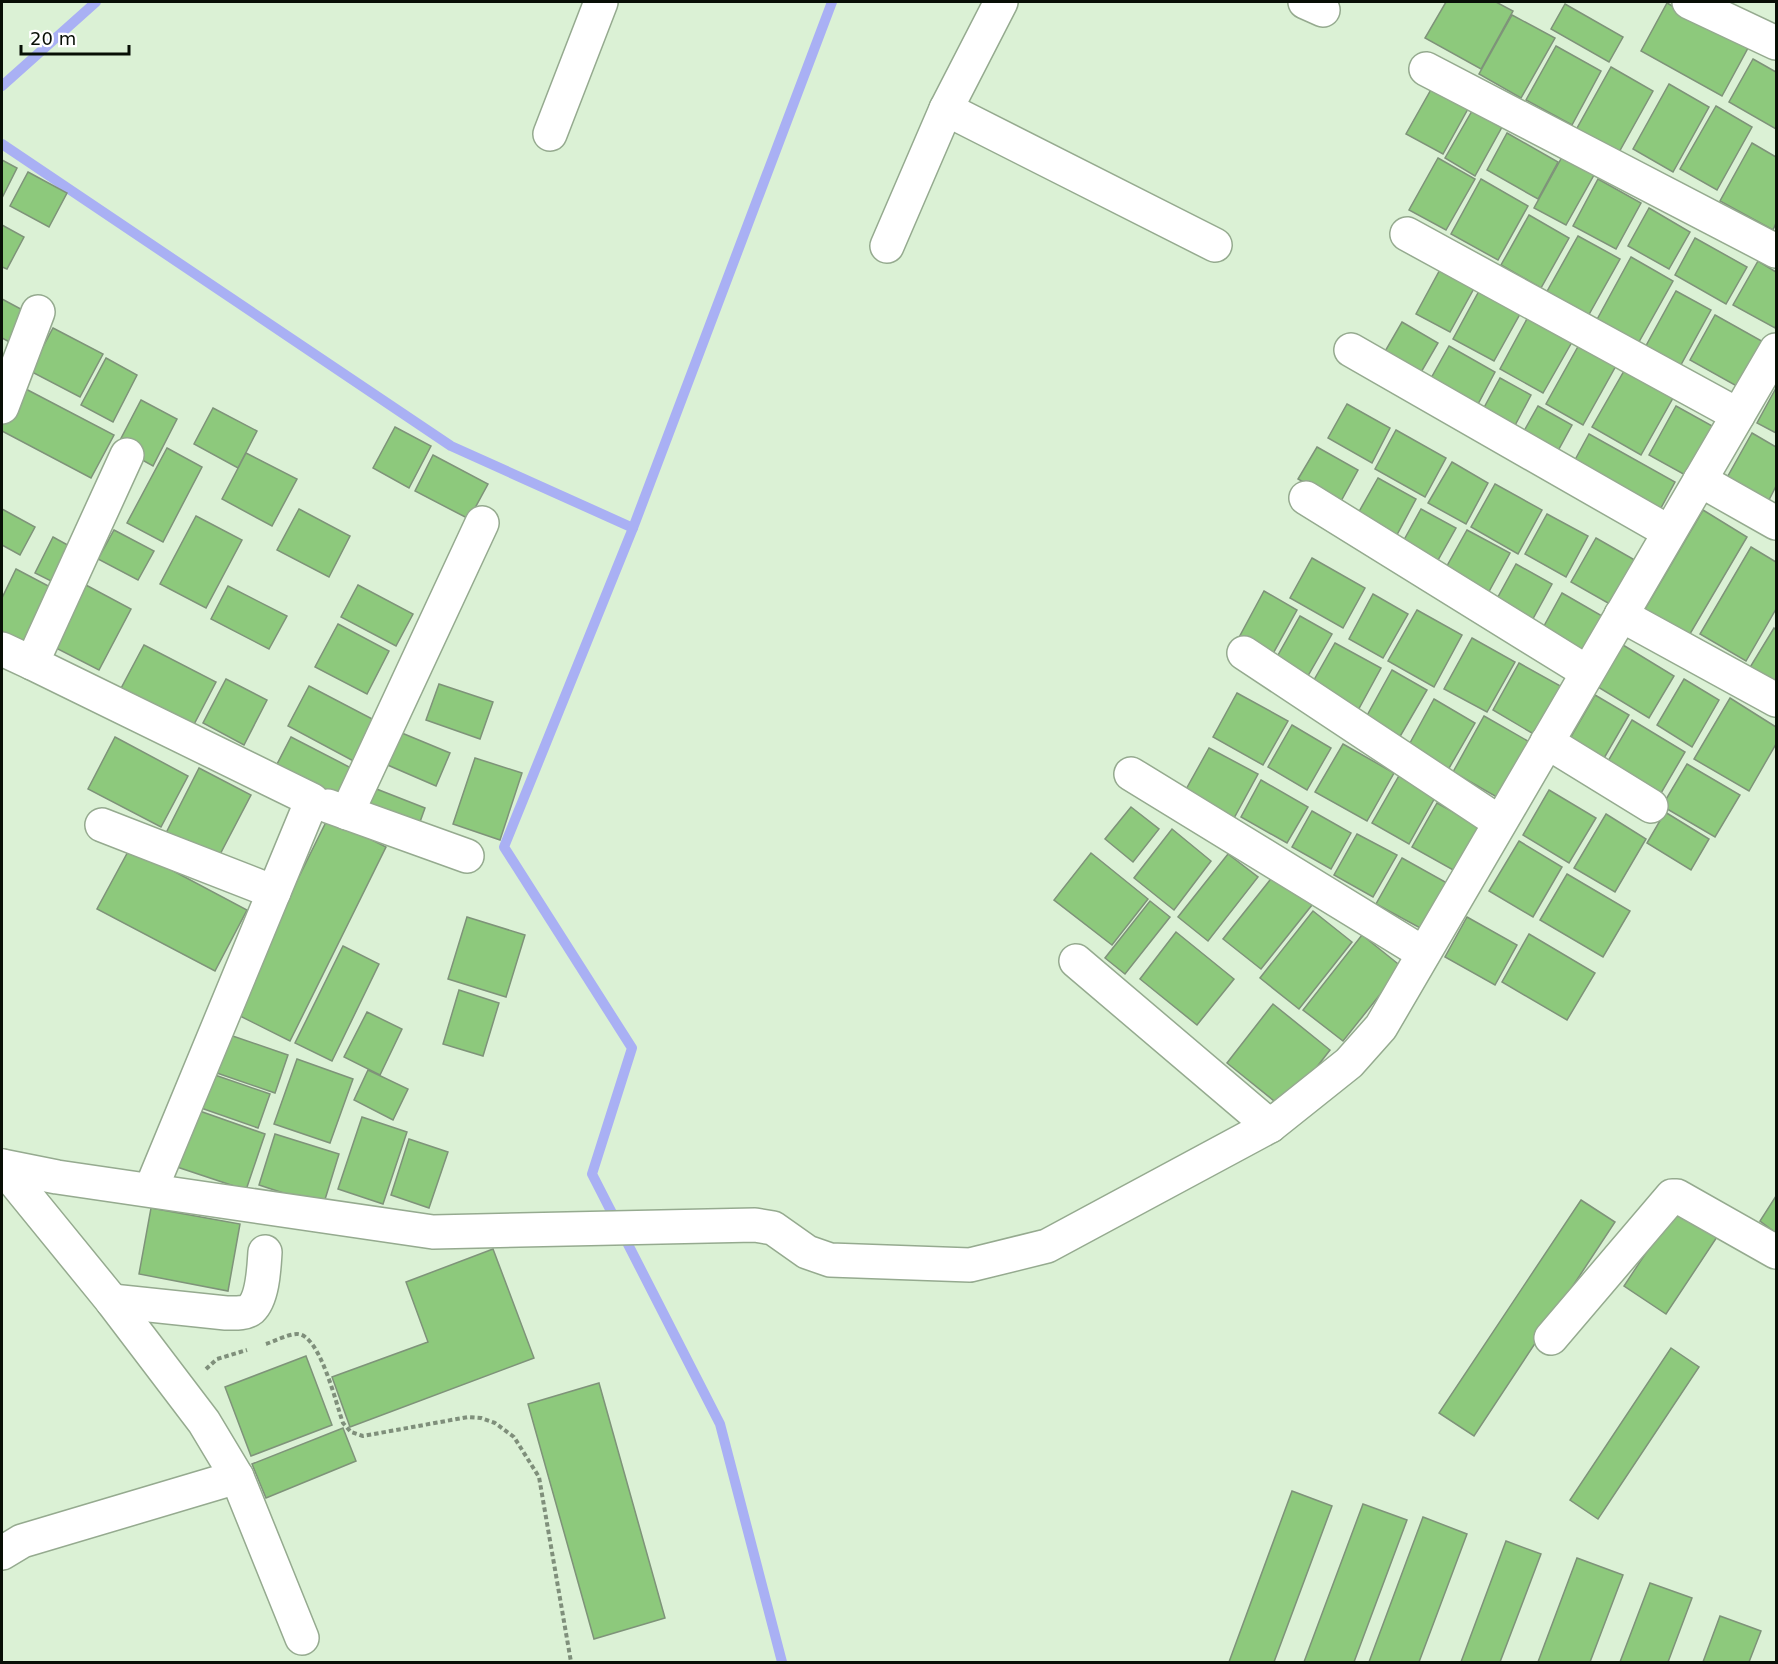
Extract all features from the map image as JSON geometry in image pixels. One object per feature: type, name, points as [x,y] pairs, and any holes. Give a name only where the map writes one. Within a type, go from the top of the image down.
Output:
[{"type":"street","points":[[550,134],[601,2]]},
{"type":"street","points":[[887,246],[946,109],[1001,2]]},
{"type":"street","points":[[1689,2],[1776,43]]},
{"type":"street","points":[[1426,69],[1776,251]]},
{"type":"street","points":[[946,109],[1215,245]]},
{"type":"street","points":[[1407,234],[1738,416]]},
{"type":"street","points":[[2,407],[38,312]]},
{"type":"street","points":[[1351,350],[1669,532]]},
{"type":"street","points":[[2,1166],[57,1177],[433,1232],[755,1226],[773,1228],[807,1252],[830,1260],[970,1265],[1047,1246],[1270,1126],[1349,1064],[1381,1027],[1776,350]]},
{"type":"street","points":[[32,663],[127,455]]},
{"type":"street","points":[[1700,480],[1776,523]]},
{"type":"street","points":[[1306,498],[1587,672]]},
{"type":"street","points":[[347,813],[482,523]]},
{"type":"street","points":[[1621,615],[1776,700]]},
{"type":"street","points":[[2,650],[312,800],[467,856]]},
{"type":"street","points":[[1244,653],[1500,822]]},
{"type":"street","points":[[1547,742],[1652,806]]},
{"type":"street","points":[[1131,774],[1423,953]]},
{"type":"street","points":[[151,1189],[312,800]]},
{"type":"street","points":[[102,825],[274,892]]},
{"type":"street","points":[[1076,961],[1270,1126]]},
{"type":"street","points":[[2,1166],[112,1301],[204,1422],[237,1477],[302,1638]]},
{"type":"street","points":[[1551,1338],[1672,1196],[1677,1196],[1776,1252]]},
{"type":"street","points":[[112,1301],[226,1313],[242,1312],[251,1309],[259,1294],[265,1252]]},
{"type":"street","points":[[8,1542],[237,1477]]},
{"type":"path","points":[[180,1391],[217,1359],[298,1334],[309,1338],[318,1349],[343,1423],[351,1432],[363,1436],[468,1417],[481,1418],[495,1423],[513,1437],[538,1477],[571,1662]]},
{"type":"building","points":[[1446,2],[1496,2],[1513,11],[1481,69],[1425,38]]},
{"type":"building","points":[[1667,3],[1748,48],[1722,96],[1641,51]]},
{"type":"building","points":[[1565,4],[1623,37],[1609,62],[1551,29]]},
{"type":"building","points":[[1512,15],[1555,38],[1521,98],[1479,74]]},
{"type":"building","points":[[1556,46],[1601,71],[1572,125],[1526,100]]},
{"type":"building","points":[[1753,59],[1776,72],[1776,129],[1729,102]]},
{"type":"building","points":[[1611,67],[1653,91],[1618,154],[1576,130]]},
{"type":"building","points":[[1669,84],[1709,107],[1673,172],[1633,149]]},
{"type":"building","points":[[1433,86],[1469,107],[1443,154],[1406,134]]},
{"type":"building","points":[[1716,106],[1752,127],[1717,190],[1680,169]]},
{"type":"building","points":[[1472,111],[1502,127],[1475,176],[1445,158]]},
{"type":"building","points":[[1507,133],[1558,162],[1538,199],[1487,170]]},
{"type":"building","points":[[1752,143],[1776,157],[1776,223],[1773,230],[1720,201]]},
{"type":"building","points":[[1562,157],[1594,175],[1566,225],[1534,208]]},
{"type":"building","points":[[1438,158],[1475,179],[1446,230],[1409,210]]},
{"type":"building","points":[[2,160],[17,168],[2,198]]},
{"type":"building","points":[[28,172],[67,193],[49,227],[10,206]]},
{"type":"building","points":[[1481,179],[1528,206],[1498,260],[1451,234]]},
{"type":"building","points":[[1598,179],[1641,203],[1616,249],[1573,226]]},
{"type":"building","points":[[1649,208],[1690,232],[1669,269],[1628,246]]},
{"type":"building","points":[[1529,215],[1569,238],[1541,288],[1501,265]]},
{"type":"building","points":[[2,225],[24,237],[7,269],[2,267]]},
{"type":"building","points":[[1578,236],[1620,259],[1587,318],[1545,295]]},
{"type":"building","points":[[1695,238],[1747,267],[1726,304],[1675,275]]},
{"type":"building","points":[[1631,257],[1673,281],[1635,349],[1594,325]]},
{"type":"building","points":[[1758,261],[1776,272],[1775,328],[1733,305]]},
{"type":"building","points":[[1443,264],[1477,283],[1450,332],[1416,314]]},
{"type":"building","points":[[1479,291],[1520,314],[1494,361],[1453,339]]},
{"type":"building","points":[[1676,291],[1711,310],[1677,372],[1642,353]]},
{"type":"building","points":[[2,299],[32,315],[17,346],[2,338]]},
{"type":"building","points":[[1715,315],[1767,344],[1742,389],[1690,360]]},
{"type":"building","points":[[1528,317],[1572,342],[1543,393],[1500,369]]},
{"type":"building","points":[[1402,322],[1438,343],[1416,381],[1380,360]]},
{"type":"building","points":[[53,328],[103,354],[80,397],[30,371]]},
{"type":"building","points":[[1580,343],[1617,364],[1583,425],[1546,404]]},
{"type":"building","points":[[1449,346],[1495,372],[1477,406],[1430,380]]},
{"type":"building","points":[[106,358],[137,375],[113,422],[81,405]]},
{"type":"building","points":[[1624,371],[1673,398],[1641,455],[1592,427]]},
{"type":"building","points":[[1500,378],[1531,395],[1511,433],[1480,415]]},
{"type":"building","points":[[22,387],[114,435],[91,478],[2,431],[2,425]]},
{"type":"building","points":[[1776,388],[1776,433],[1757,423]]},
{"type":"building","points":[[141,400],[177,419],[153,466],[117,446]]},
{"type":"building","points":[[1347,404],[1390,428],[1372,463],[1328,438]]},
{"type":"building","points":[[1538,406],[1572,425],[1553,460],[1519,440]]},
{"type":"building","points":[[1676,406],[1714,427],[1687,476],[1649,455]]},
{"type":"building","points":[[213,408],[257,431],[238,468],[194,444]]},
{"type":"building","points":[[395,427],[431,446],[409,488],[373,468]]},
{"type":"building","points":[[1396,430],[1446,458],[1425,497],[1375,469]]},
{"type":"building","points":[[1752,433],[1776,447],[1776,486],[1766,506],[1724,483]]},
{"type":"building","points":[[1589,434],[1675,482],[1655,519],[1569,471]]},
{"type":"building","points":[[1317,447],[1358,470],[1340,503],[1298,479]]},
{"type":"building","points":[[167,448],[202,467],[163,542],[127,523]]},
{"type":"building","points":[[246,453],[297,479],[272,526],[222,499]]},
{"type":"building","points":[[433,455],[488,484],[469,519],[415,491]]},
{"type":"building","points":[[1452,462],[1488,483],[1466,524],[1428,503]]},
{"type":"building","points":[[1378,478],[1416,499],[1391,546],[1352,524]]},
{"type":"building","points":[[1495,484],[1542,510],[1518,554],[1471,527]]},
{"type":"building","points":[[2,509],[35,527],[20,555],[2,545]]},
{"type":"building","points":[[299,509],[350,536],[329,577],[277,550]]},
{"type":"building","points":[[1421,509],[1456,528],[1433,569],[1399,549]]},
{"type":"building","points":[[1703,510],[1747,537],[1687,639],[1643,612]]},
{"type":"building","points":[[1547,514],[1588,536],[1566,577],[1525,554]]},
{"type":"building","points":[[196,516],[242,540],[206,608],[160,584]]},
{"type":"building","points":[[114,530],[154,551],[138,580],[98,559]]},
{"type":"building","points":[[1467,530],[1510,553],[1486,597],[1443,573]]},
{"type":"building","points":[[53,537],[75,549],[57,584],[35,573]]},
{"type":"building","points":[[1596,538],[1640,563],[1615,607],[1571,582]]},
{"type":"building","points":[[1751,547],[1776,562],[1776,609],[1746,661],[1700,634]]},
{"type":"building","points":[[1312,558],[1365,588],[1343,628],[1290,598]]},
{"type":"building","points":[[1516,564],[1552,584],[1529,626],[1493,606]]},
{"type":"building","points":[[16,569],[56,590],[25,649],[2,637],[2,598]]},
{"type":"building","points":[[84,584],[131,609],[99,670],[52,646]]},
{"type":"building","points":[[358,585],[413,614],[396,646],[341,617]]},
{"type":"building","points":[[228,586],[287,616],[269,649],[211,619]]},
{"type":"building","points":[[1264,591],[1297,610],[1269,661],[1236,643]]},
{"type":"building","points":[[1562,593],[1609,620],[1585,663],[1538,637]]},
{"type":"building","points":[[1373,594],[1408,614],[1383,658],[1349,639]]},
{"type":"building","points":[[1417,610],[1462,635],[1434,687],[1388,661]]},
{"type":"building","points":[[1300,616],[1332,634],[1305,681],[1273,664]]},
{"type":"building","points":[[338,624],[389,651],[367,694],[315,667]]},
{"type":"building","points":[[1774,628],[1776,630],[1776,685],[1749,669]]},
{"type":"building","points":[[1472,638],[1515,662],[1487,712],[1444,689]]},
{"type":"building","points":[[1335,643],[1381,668],[1356,714],[1310,687]]},
{"type":"building","points":[[144,645],[216,682],[190,732],[118,694]]},
{"type":"building","points":[[1623,645],[1674,676],[1649,718],[1598,687]]},
{"type":"building","points":[[1519,663],[1564,688],[1537,736],[1493,710]]},
{"type":"building","points":[[1392,670],[1427,690],[1398,740],[1364,721]]},
{"type":"building","points":[[226,679],[267,700],[244,745],[203,723]]},
{"type":"building","points":[[1684,679],[1719,700],[1692,747],[1657,725]]},
{"type":"building","points":[[439,684],[493,702],[480,739],[426,720]]},
{"type":"building","points":[[309,686],[380,723],[359,764],[288,726]]},
{"type":"building","points":[[1237,693],[1288,721],[1263,765],[1213,737]]},
{"type":"building","points":[[1595,695],[1629,715],[1603,760],[1569,740]]},
{"type":"building","points":[[1730,698],[1776,727],[1776,744],[1749,791],[1694,759]]},
{"type":"building","points":[[1434,699],[1475,723],[1444,777],[1404,754]]},
{"type":"building","points":[[1484,716],[1533,744],[1502,800],[1453,772]]},
{"type":"building","points":[[1632,720],[1685,752],[1657,800],[1604,768]]},
{"type":"building","points":[[1292,725],[1331,748],[1307,790],[1268,767]]},
{"type":"building","points":[[397,731],[450,753],[436,786],[383,763]]},
{"type":"building","points":[[115,737],[188,776],[161,827],[88,789]]},
{"type":"building","points":[[291,737],[355,770],[338,802],[275,768]]},
{"type":"building","points":[[1343,744],[1394,773],[1367,821],[1315,792]]},
{"type":"building","points":[[1209,748],[1258,774],[1233,820],[1184,793]]},
{"type":"building","points":[[475,758],[522,773],[500,840],[453,824]]},
{"type":"building","points":[[1687,764],[1740,795],[1715,837],[1662,806]]},
{"type":"building","points":[[199,768],[251,795],[216,862],[165,835]]},
{"type":"building","points":[[1400,774],[1437,794],[1409,844],[1372,823]]},
{"type":"building","points":[[1261,780],[1308,807],[1287,843],[1241,817]]},
{"type":"building","points":[[374,788],[425,808],[416,833],[364,814]]},
{"type":"building","points":[[1549,790],[1596,818],[1569,863],[1523,835]]},
{"type":"building","points":[[1437,803],[1479,826],[1455,871],[1412,847]]},
{"type":"building","points":[[1131,807],[1159,829],[1133,862],[1105,839]]},
{"type":"building","points":[[1312,811],[1351,833],[1331,869],[1292,847]]},
{"type":"building","points":[[1665,812],[1709,839],[1691,870],[1647,843]]},
{"type":"building","points":[[1606,814],[1646,839],[1615,892],[1574,868]]},
{"type":"building","points":[[328,818],[386,847],[290,1041],[232,1012]]},
{"type":"building","points":[[1172,829],[1211,861],[1174,910],[1134,878]]},
{"type":"building","points":[[1357,834],[1397,855],[1373,897],[1334,875]]},
{"type":"building","points":[[1519,841],[1562,867],[1533,917],[1489,891]]},
{"type":"building","points":[[130,848],[247,910],[215,971],[97,909]]},
{"type":"building","points":[[1091,853],[1148,899],[1112,945],[1054,900]]},
{"type":"building","points":[[1228,854],[1258,877],[1208,941],[1178,917]]},
{"type":"building","points":[[1402,858],[1447,883],[1422,929],[1376,904]]},
{"type":"building","points":[[1567,874],[1630,911],[1603,957],[1540,920]]},
{"type":"building","points":[[1274,875],[1312,905],[1261,969],[1223,939]]},
{"type":"building","points":[[1150,901],[1170,917],[1125,974],[1105,958]]},
{"type":"building","points":[[1313,911],[1352,942],[1299,1009],[1260,978]]},
{"type":"building","points":[[467,917],[525,935],[506,997],[448,979]]},
{"type":"building","points":[[1467,917],[1517,945],[1495,985],[1445,957]]},
{"type":"building","points":[[1176,932],[1234,979],[1197,1025],[1140,979]]},
{"type":"building","points":[[1529,934],[1595,973],[1567,1020],[1502,982]]},
{"type":"building","points":[[1362,935],[1402,967],[1343,1041],[1303,1010]]},
{"type":"building","points":[[343,946],[379,964],[332,1061],[295,1043]]},
{"type":"building","points":[[459,990],[499,1003],[483,1056],[443,1044]]},
{"type":"building","points":[[1273,1004],[1330,1050],[1284,1109],[1227,1063]]},
{"type":"building","points":[[367,1012],[402,1029],[380,1075],[344,1057]]},
{"type":"building","points":[[224,1033],[288,1055],[275,1093],[211,1071]]},
{"type":"building","points":[[297,1059],[353,1079],[330,1143],[274,1124]]},
{"type":"building","points":[[368,1070],[408,1089],[393,1120],[354,1100]]},
{"type":"building","points":[[212,1074],[270,1094],[258,1128],[201,1108]]},
{"type":"building","points":[[194,1109],[265,1134],[246,1190],[174,1166]]},
{"type":"building","points":[[362,1117],[407,1132],[383,1204],[338,1189]]},
{"type":"building","points":[[275,1134],[339,1154],[323,1206],[259,1185]]},
{"type":"building","points":[[409,1139],[448,1152],[429,1208],[391,1195]]},
{"type":"building","points":[[1776,1196],[1776,1233],[1760,1221]]},
{"type":"building","points":[[1581,1200],[1615,1222],[1474,1436],[1439,1413]]},
{"type":"building","points":[[1679,1203],[1721,1231],[1666,1314],[1624,1286]]},
{"type":"building","points":[[151,1208],[240,1224],[228,1291],[139,1274]]},
{"type":"building","points":[[493,1249],[534,1358],[350,1427],[332,1377],[428,1342],[406,1282]]},
{"type":"building","points":[[1671,1348],[1699,1367],[1598,1519],[1570,1500]]},
{"type":"building","points":[[306,1356],[332,1425],[251,1456],[225,1387]]},
{"type":"building","points":[[599,1383],[665,1618],[594,1639],[528,1404]]},
{"type":"building","points":[[343,1428],[356,1461],[266,1498],[252,1464]]},
{"type":"building","points":[[1292,1491],[1332,1506],[1274,1662],[1229,1662]]},
{"type":"building","points":[[1363,1504],[1407,1520],[1354,1662],[1304,1662]]},
{"type":"building","points":[[1423,1517],[1467,1534],[1419,1662],[1369,1662]]},
{"type":"building","points":[[1506,1541],[1541,1554],[1500,1662],[1461,1662]]},
{"type":"building","points":[[1577,1558],[1623,1575],[1590,1662],[1538,1662]]},
{"type":"building","points":[[1650,1583],[1692,1598],[1668,1662],[1620,1662]]},
{"type":"building","points":[[1720,1616],[1761,1631],[1749,1662],[1703,1662]]},
{"type":"waterway","points":[[2,86],[96,2]]},
{"type":"waterway","points":[[782,1662],[720,1424],[592,1174],[632,1048],[504,847],[633,528],[832,2]]},
{"type":"waterway","points":[[2,144],[451,446],[633,528]]}]
